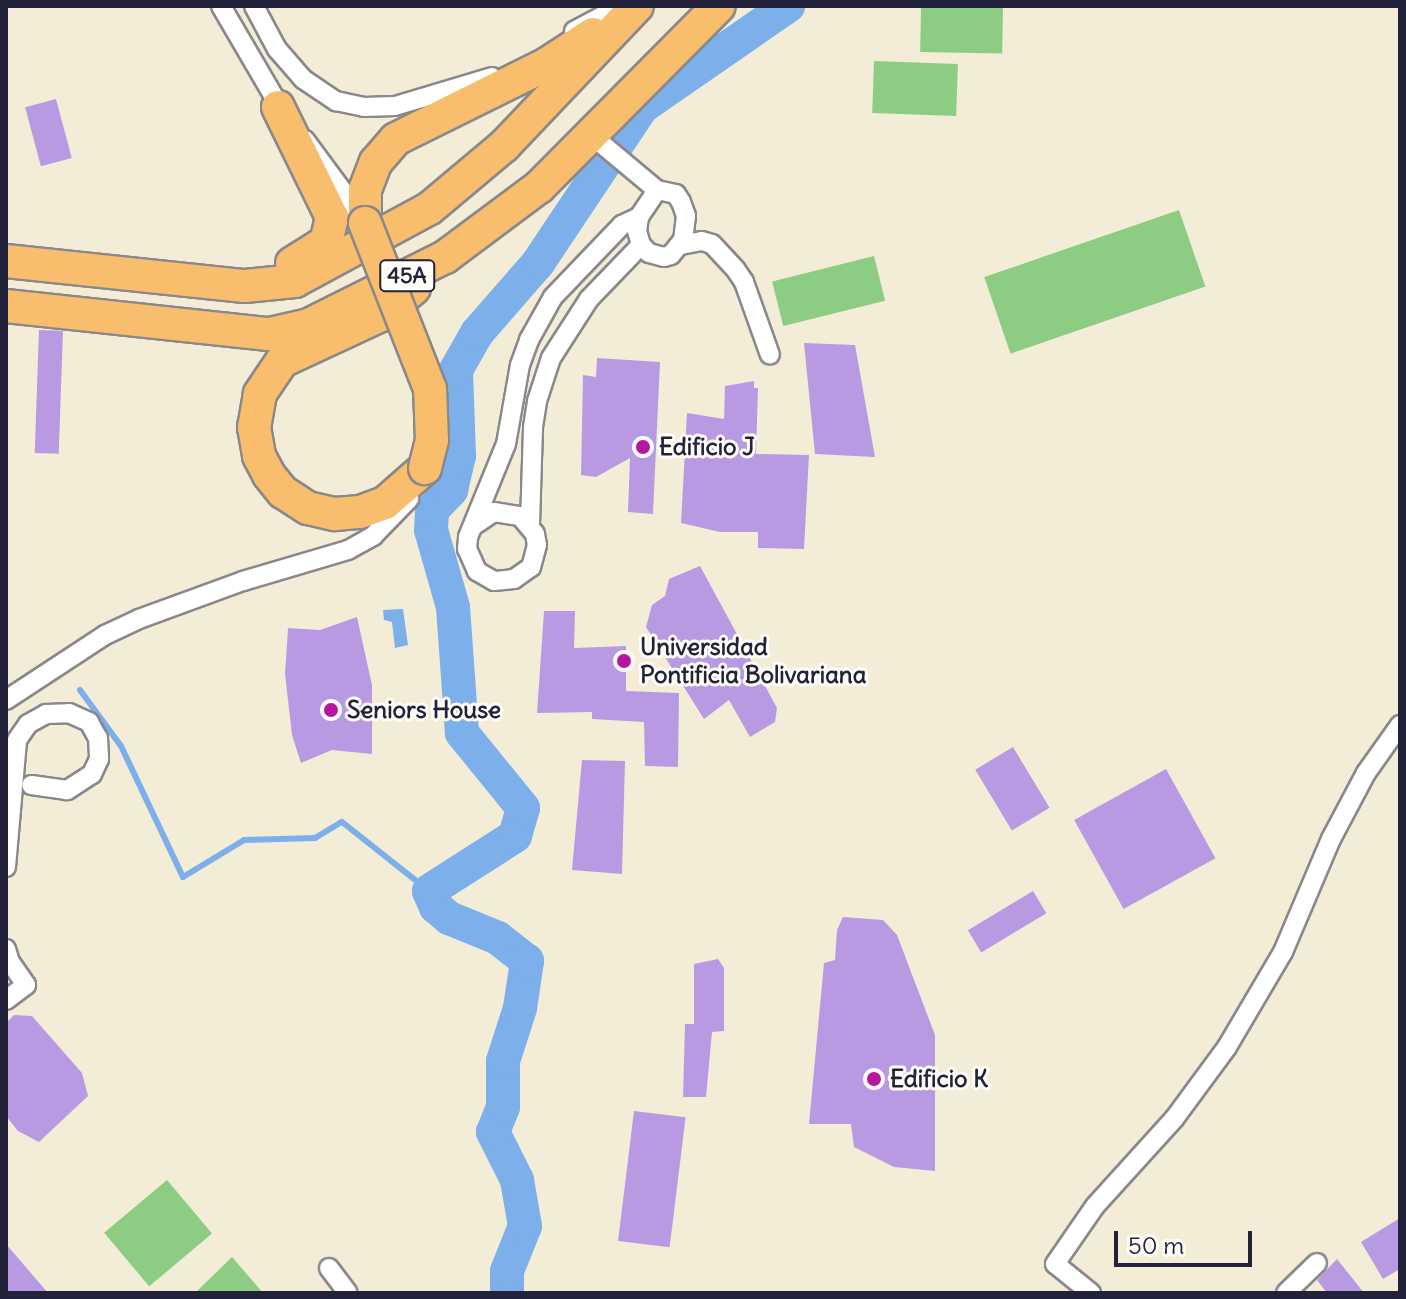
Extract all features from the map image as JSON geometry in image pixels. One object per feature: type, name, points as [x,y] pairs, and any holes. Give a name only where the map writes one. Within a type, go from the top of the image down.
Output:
[{"type":"highway","points":[[445,257],[381,315],[282,361],[260,394],[254,427],[259,456],[283,492],[308,508],[335,514],[360,512],[385,503],[425,468],[432,440],[430,389],[365,223],[365,190],[376,162],[396,139],[547,64],[635,6]]},
{"type":"highway","name":"45A","points":[[6,261],[245,286],[295,281],[422,214],[504,146],[635,6]]},
{"type":"highway","name":"45A","points":[[6,306],[269,334],[309,325],[445,257],[599,141],[719,6]]},
{"type":"highway","points":[[245,286],[316,251],[326,242],[331,230],[328,204],[278,107]]},
{"type":"street","points":[[221,6],[278,107],[317,153],[365,223]]},
{"type":"street","points":[[254,6],[277,49],[303,79],[336,101],[364,107],[395,106],[428,99],[497,75],[621,6]]},
{"type":"street","points":[[599,141],[657,190],[676,194],[681,202],[686,229],[681,245]]},
{"type":"street","points":[[657,190],[639,217],[637,231],[641,245],[649,253],[664,257],[681,245],[702,241],[712,244],[744,282],[770,355]]},
{"type":"street","points":[[639,217],[622,225],[553,297],[529,340],[513,393],[506,444],[468,537],[470,561],[485,577],[504,581],[523,575],[536,557],[537,545],[530,524],[533,427],[537,401],[551,358],[589,299],[641,245]]},
{"type":"street","points":[[6,700],[105,635],[139,619],[373,536],[413,494],[425,468]]},
{"type":"street","points":[[473,526],[494,512],[520,516],[530,524]]},
{"type":"street","points":[[6,867],[17,740],[28,724],[46,714],[69,713],[89,722],[98,738],[99,759],[92,774],[67,790],[31,785]]},
{"type":"street","points":[[1091,1293],[1055,1264],[1095,1206],[1174,1119],[1227,1047],[1283,952],[1331,839],[1359,786],[1400,725]]},
{"type":"street","points":[[6,949],[10,962],[26,985],[6,1000]]},
{"type":"street","points":[[1286,1293],[1317,1263]]},
{"type":"street","points":[[329,1268],[348,1293]]},
{"type":"green space","points":[[921,6],[1003,7],[1002,53],[920,52]]},
{"type":"green space","points":[[874,61],[958,64],[956,116],[872,113]]},
{"type":"green space","points":[[1179,210],[1205,287],[1011,354],[984,277]]},
{"type":"green space","points":[[874,256],[885,301],[783,326],[772,281]]},
{"type":"green space","points":[[167,1180],[212,1234],[149,1286],[104,1233]]},
{"type":"green space","points":[[232,1257],[263,1293],[195,1293]]},
{"type":"water","points":[[403,609],[408,645],[395,648],[392,622],[384,620],[383,610]]},
{"type":"building","points":[[56,99],[72,158],[41,166],[25,107]]},
{"type":"building","points":[[39,330],[63,331],[59,454],[35,453]]},
{"type":"building","points":[[804,343],[855,345],[875,457],[815,454]]},
{"type":"building","name":"Edificio J","points":[[597,358],[660,362],[653,514],[628,512],[630,458],[596,477],[581,475],[583,375],[596,377]]},
{"type":"building","points":[[754,381],[754,388],[758,388],[756,454],[809,455],[804,549],[758,548],[758,532],[720,532],[681,523],[687,413],[724,419],[725,386]]},
{"type":"building","points":[[700,566],[777,708],[775,722],[750,737],[729,700],[704,719],[646,627],[652,605],[665,596],[669,579]]},
{"type":"building","points":[[544,611],[575,611],[574,648],[626,646],[626,691],[679,693],[678,767],[645,766],[644,722],[592,719],[592,712],[537,713]]},
{"type":"building","name":"Seniors House","points":[[357,617],[372,685],[372,754],[332,750],[301,763],[292,735],[285,674],[288,628],[320,630]]},
{"type":"building","points":[[1013,747],[1050,808],[1012,831],[975,770]]},
{"type":"building","points":[[582,760],[625,761],[622,874],[572,870]]},
{"type":"building","points":[[1166,769],[1215,858],[1124,909],[1074,820]]},
{"type":"building","points":[[1033,891],[1046,913],[981,952],[968,930]]},
{"type":"building","name":"Edificio K","points":[[843,917],[883,920],[897,935],[935,1035],[935,1171],[894,1167],[854,1147],[851,1124],[809,1124],[824,963],[835,960],[837,930]]},
{"type":"building","points":[[718,959],[724,968],[724,1031],[712,1032],[706,1097],[683,1097],[685,1024],[694,1024],[694,964]]},
{"type":"building","points":[[14,1015],[32,1016],[82,1073],[88,1096],[39,1142],[18,1131],[6,1116],[6,1023]]},
{"type":"building","points":[[634,1111],[686,1117],[670,1247],[618,1241]]},
{"type":"building","points":[[1400,1218],[1400,1269],[1383,1279],[1361,1242]]},
{"type":"building","points":[[6,1244],[48,1293],[6,1293]]},
{"type":"building","points":[[1337,1259],[1364,1293],[1327,1293],[1317,1280]]},
{"type":"waterway","points":[[507,1293],[507,1271],[525,1226],[517,1180],[493,1132],[503,1107],[503,1061],[520,1008],[527,961],[498,938],[449,918],[436,907],[429,891],[515,836],[523,808],[462,733],[453,607],[431,530],[432,510],[451,490],[459,456],[456,370],[477,333],[538,263],[642,107],[788,6]]},
{"type":"waterway","points":[[80,690],[121,746],[183,877],[244,840],[315,838],[342,822],[429,891]]},
{"type":"place","name":"Edificio J","points":[[643,447]]},
{"type":"place","name":"Universidad Pontificia Bolivariana","points":[[624,661]]},
{"type":"place","name":"Seniors House","points":[[331,710]]},
{"type":"place","name":"Edificio K","points":[[874,1079]]}]
